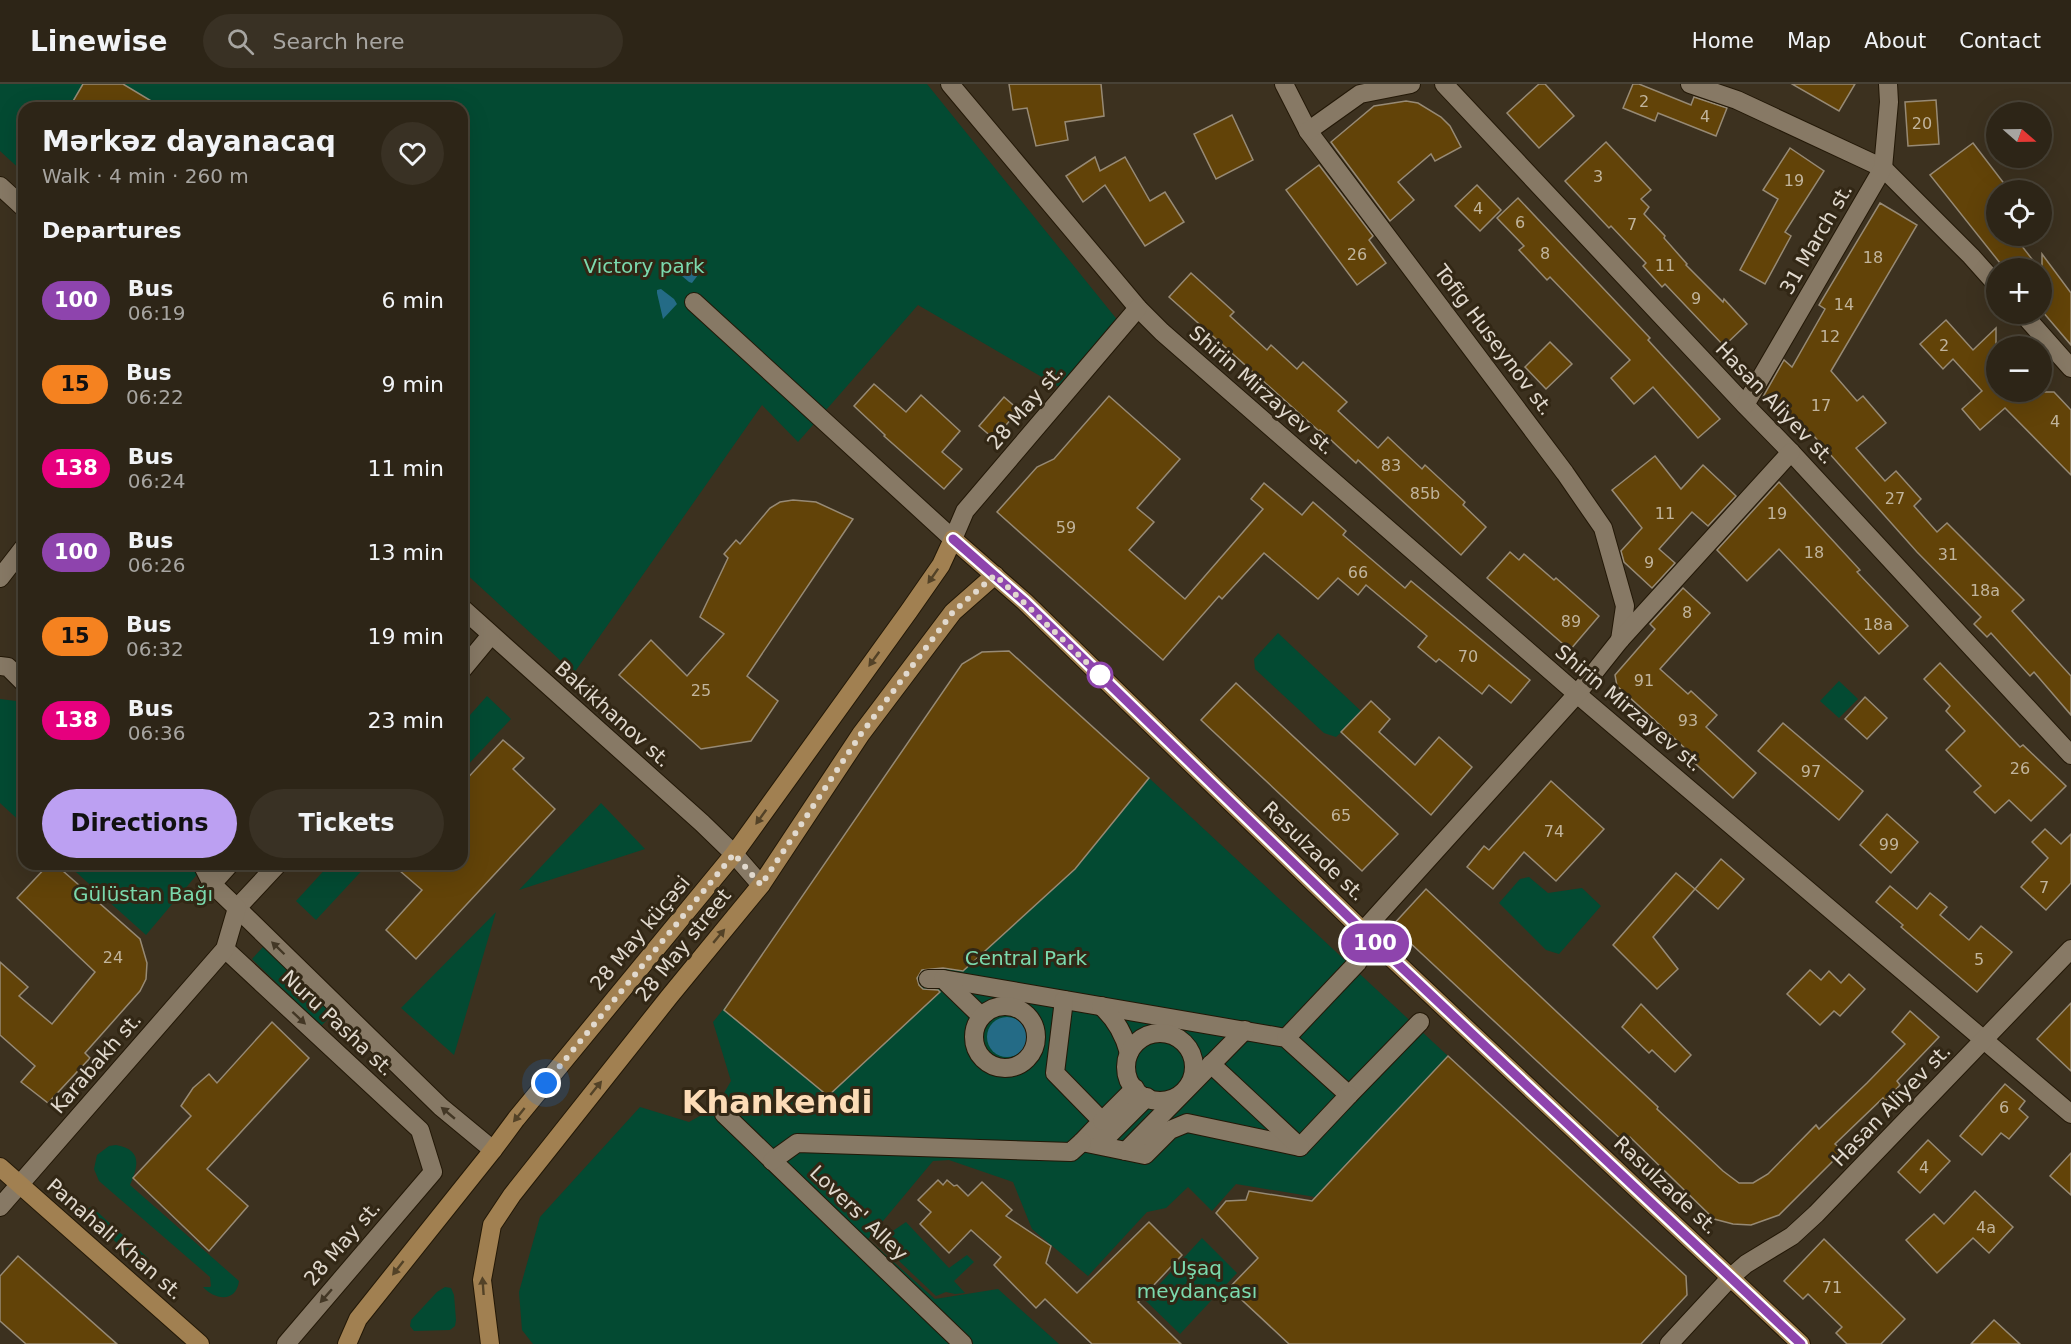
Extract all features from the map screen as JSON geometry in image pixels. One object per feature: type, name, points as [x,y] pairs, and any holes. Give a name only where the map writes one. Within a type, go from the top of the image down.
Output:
[{"type":"main road","name":"Rasulzade st.","points":[[953,539],[1033,610],[1363,931],[1801,1344]]},
{"type":"main road","name":"28 May küçəsi","points":[[347,1344],[358,1319],[516,1119],[734,854],[941,565],[953,539]]},
{"type":"main road","name":"28 May street","points":[[490,1344],[482,1280],[492,1225],[520,1182],[761,885],[867,725],[953,612],[995,575]]},
{"type":"main road","name":"Panahali Khan st.","points":[[0,1167],[200,1344]]},
{"type":"street","points":[[950,84],[1138,308]]},
{"type":"street","name":"Tofig Huseynov st.","points":[[1284,84],[1308,130],[1565,473],[1602,528],[1625,606],[1620,640]]},
{"type":"street","points":[[1308,130],[1360,94],[1412,84]]},
{"type":"street","name":"Hasan Aliyev st.","points":[[1444,84],[1791,452],[2071,755]]},
{"type":"street","points":[[1690,84],[1737,100],[1883,168],[1986,273]]},
{"type":"street","name":"31 March st.","points":[[1745,405],[1883,168],[1889,102],[1888,84]]},
{"type":"street","points":[[0,186],[18,202]]},
{"type":"street","points":[[694,302],[953,539]]},
{"type":"street","name":"Shirin Mirzayev st.","points":[[1138,308],[1162,332],[1577,694],[2071,1114]]},
{"type":"street","name":"28 May st.","points":[[953,539],[965,511],[1138,308]]},
{"type":"street","points":[[2032,324],[2071,368]]},
{"type":"street","points":[[1363,931],[1577,694],[1620,640],[1791,452]]},
{"type":"street","points":[[0,578],[18,555]]},
{"type":"street","name":"Bakikhanov st.","points":[[468,614],[702,823],[734,854],[761,885]]},
{"type":"street","points":[[468,662],[490,635]]},
{"type":"street","points":[[0,666],[8,667],[18,676]]},
{"type":"street","name":"Nuru Pasha st.","points":[[205,870],[212,884],[441,1107],[493,1150]]},
{"type":"street","points":[[212,884],[225,870]]},
{"type":"street","points":[[225,949],[237,908],[272,870]]},
{"type":"street","name":"Nuru Pasha st.","points":[[225,949],[421,1131],[433,1172]]},
{"type":"street","name":"Karabakh st.","points":[[0,1207],[225,949]]},
{"type":"street","name":"Hasan Aliyev st.","points":[[1669,1344],[1731,1277],[1746,1264],[1792,1236],[1816,1214],[2071,949]]},
{"type":"street","points":[[1286,1038],[1358,962]]},
{"type":"street","points":[[981,1016],[935,979],[1286,1038],[1349,1095]]},
{"type":"street","points":[[1029,1017],[1040,996]]},
{"type":"street","points":[[1065,1000],[1054,1073],[1102,1121]]},
{"type":"street","points":[[1005,1005],[1022,1010],[1029,1017],[1036,1034],[1032,1053],[1026,1060],[1018,1065],[999,1068],[990,1065],[977,1052],[974,1043],[976,1024],[987,1010],[1005,1005]]},
{"type":"street","points":[[1101,1006],[1116,1022],[1123,1034],[1129,1053]]},
{"type":"street","points":[[1300,1147],[1420,1022]]},
{"type":"street","points":[[1126,1151],[1245,1030]]},
{"type":"street","points":[[1153,1034],[1174,1036],[1183,1041],[1193,1060],[1194,1070],[1185,1092],[1174,1098],[1163,1100],[1141,1093],[1128,1076],[1129,1053],[1135,1045],[1143,1038],[1153,1034]]},
{"type":"street","points":[[1211,1064],[1300,1147]]},
{"type":"street","points":[[1091,1144],[1102,1121],[1141,1093]]},
{"type":"street","points":[[772,1161],[797,1143],[1071,1152],[1091,1144],[1141,1093]]},
{"type":"street","name":"Lovers' Alley","points":[[724,1114],[963,1344]]},
{"type":"street","points":[[1091,1144],[1144,1155],[1170,1130],[1187,1123],[1300,1147]]},
{"type":"street","name":"28 May st.","points":[[286,1344],[433,1172]]},
{"type":"green space","name":"Victory park","points":[[0,84],[927,84],[1119,322],[1059,387],[918,305],[798,442],[762,405],[574,673],[468,576],[468,102],[18,102],[18,168],[0,151]]},
{"type":"green space","points":[[1278,633],[1362,712],[1336,737],[1324,733],[1255,669],[1254,659]]},
{"type":"green space","name":"Central Park","points":[[1009,651],[1448,1056],[1315,1197],[1236,1184],[1212,1211],[1188,1187],[1166,1208],[1147,1212],[1088,1276],[1032,1229],[1013,1182],[949,1160],[933,1161],[868,1239],[935,1299],[998,1289],[1059,1344],[533,1344],[522,1330],[519,1292],[540,1217],[640,1107],[689,1122],[716,1107],[731,1081],[713,1022],[779,940],[962,664],[982,652]]},
{"type":"green space","points":[[1839,681],[1858,699],[1839,718],[1820,701]]},
{"type":"green space","points":[[487,696],[511,719],[468,765],[468,717]]},
{"type":"green space","points":[[0,699],[18,701],[18,820],[0,803]]},
{"type":"green space","points":[[601,803],[645,849],[519,890]]},
{"type":"green space","name":"Gülüstan Bağı","points":[[74,870],[199,870],[146,935]]},
{"type":"green space","points":[[324,870],[362,870],[316,920],[296,901]]},
{"type":"green space","points":[[1529,877],[1548,893],[1582,888],[1601,906],[1559,954],[1546,950],[1499,903],[1520,879]]},
{"type":"green space","points":[[496,912],[454,1055],[401,1008]]},
{"type":"green space","points":[[263,947],[333,1014],[321,1026],[252,959]]},
{"type":"green space","points":[[116,1145],[131,1151],[136,1160],[130,1185],[239,1281],[234,1293],[219,1297],[203,1287],[211,1286],[210,1277],[99,1181],[94,1169],[97,1155],[109,1146]]},
{"type":"green space","points":[[92,1207],[149,1259],[137,1261],[81,1211]]},
{"type":"green space","points":[[906,1222],[949,1268],[967,1255],[974,1262],[954,1281],[965,1293],[946,1292],[936,1296],[878,1241]]},
{"type":"green space","name":"Uşaq meydançası","points":[[1202,1238],[1237,1273],[1180,1334],[1145,1300]]},
{"type":"green space","points":[[445,1287],[451,1288],[454,1295],[455,1326],[450,1330],[414,1331],[410,1326],[411,1320],[437,1292]]},
{"type":"water","points":[[703,265],[704,267],[692,283],[675,270],[675,266]]},
{"type":"water","points":[[661,289],[677,304],[663,319],[657,293],[657,290]]},
{"type":"water","points":[[1007,1017],[1021,1023],[1027,1037],[1021,1051],[1007,1057],[993,1051],[987,1037],[993,1023]]},
{"type":"building","points":[[83,84],[123,84],[153,102],[72,102]]},
{"type":"building","points":[[1009,84],[1101,84],[1104,116],[1065,122],[1068,140],[1036,146],[1027,108],[1013,110]]},
{"type":"building","points":[[1539,84],[1545,84],[1574,116],[1539,148],[1507,113]]},
{"type":"building","points":[[1633,84],[1639,84],[1691,105],[1694,97],[1727,108],[1716,136],[1658,113],[1655,121],[1623,108]]},
{"type":"building","points":[[1792,84],[1855,84],[1839,111]]},
{"type":"building","points":[[1936,100],[1939,144],[1908,146],[1905,102]]},
{"type":"building","points":[[1406,101],[1418,103],[1441,117],[1450,126],[1461,147],[1435,161],[1431,154],[1398,182],[1414,200],[1390,221],[1331,142],[1374,106]]},
{"type":"building","points":[[1232,115],[1253,160],[1216,179],[1194,134]]},
{"type":"building","points":[[1606,142],[1651,190],[1641,199],[1649,207],[1644,214],[1665,236],[1664,238],[1686,265],[1723,302],[1724,299],[1747,324],[1724,346],[1665,284],[1662,287],[1643,266],[1646,263],[1565,181]]},
{"type":"building","points":[[1973,143],[1986,160],[1986,168],[1992,168],[2001,180],[1986,180],[1986,245],[1930,175]]},
{"type":"building","points":[[1790,148],[1824,171],[1785,232],[1791,236],[1765,284],[1740,270],[1778,199],[1763,190]]},
{"type":"building","points":[[1095,157],[1100,171],[1125,157],[1150,201],[1165,192],[1184,222],[1145,246],[1105,185],[1083,202],[1066,176]]},
{"type":"building","points":[[1319,165],[1373,236],[1369,240],[1386,263],[1357,285],[1286,190]]},
{"type":"building","points":[[1477,185],[1501,210],[1480,231],[1455,206]]},
{"type":"building","points":[[1518,198],[1650,338],[1648,340],[1720,419],[1698,438],[1653,387],[1634,404],[1611,378],[1630,360],[1550,277],[1547,280],[1519,250],[1524,246],[1497,218]]},
{"type":"building","points":[[1880,203],[1917,225],[1831,371],[1857,401],[1863,396],[1886,423],[1856,448],[1885,481],[1896,471],[1921,499],[1914,506],[1937,532],[1947,523],[2024,600],[2012,611],[2071,676],[2071,715],[2034,672],[2030,676],[1991,633],[1987,637],[1974,624],[1981,617],[1917,552],[1813,435],[1810,438],[1786,409],[1782,413],[1763,397],[1784,360],[1792,367],[1825,309],[1819,305]]},
{"type":"building","points":[[1986,246],[2022,246],[2031,258],[1996,258]]},
{"type":"building","points":[[2052,267],[2071,293],[2071,345],[2052,323]]},
{"type":"building","points":[[1191,273],[1234,312],[1230,316],[1267,350],[1271,345],[1297,369],[1303,362],[1347,402],[1338,411],[1378,448],[1388,437],[1422,469],[1425,465],[1465,502],[1463,505],[1486,527],[1461,555],[1358,460],[1356,463],[1169,297]]},
{"type":"building","points":[[1946,320],[1973,350],[1986,338],[1986,402],[2052,402],[2052,392],[2054,392],[2071,410],[2071,475],[2005,408],[1980,430],[1962,409],[1982,391],[1953,359],[1943,369],[1920,344]]},
{"type":"building","points":[[1996,328],[1996,336],[1988,336]]},
{"type":"building","points":[[1550,342],[1572,364],[1546,389],[1525,367]]},
{"type":"building","points":[[874,384],[906,412],[921,395],[960,431],[942,452],[962,469],[944,489],[854,406]]},
{"type":"building","points":[[1109,396],[1180,459],[1137,508],[1154,522],[1129,550],[1185,599],[1263,509],[1251,499],[1264,483],[1302,515],[1313,502],[1346,531],[1343,535],[1405,588],[1411,581],[1530,680],[1511,703],[1489,685],[1482,694],[1439,659],[1436,662],[1418,647],[1427,636],[1366,585],[1358,595],[1338,578],[1318,599],[1264,553],[1222,599],[1219,596],[1163,660],[997,512],[1037,467],[1054,459]]},
{"type":"building","points":[[1004,397],[1019,410],[994,439],[979,426]]},
{"type":"building","points":[[1655,456],[1681,489],[1703,465],[1736,496],[1708,526],[1692,512],[1659,549],[1675,563],[1652,588],[1624,562],[1621,551],[1642,528],[1612,490]]},
{"type":"building","points":[[1779,482],[1860,570],[1857,572],[1908,626],[1879,654],[1779,549],[1747,581],[1717,550]]},
{"type":"building","points":[[793,500],[816,502],[853,519],[747,676],[778,701],[751,741],[701,749],[619,675],[651,640],[687,676],[724,634],[700,617],[728,558],[724,554],[736,540],[740,544],[770,508],[780,502]]},
{"type":"building","points":[[1510,552],[1519,560],[1524,554],[1554,580],[1556,578],[1599,616],[1570,650],[1487,578]]},
{"type":"building","points":[[1683,588],[1710,613],[1660,669],[1688,694],[1691,691],[1717,715],[1706,727],[1756,773],[1733,798],[1687,756],[1690,753],[1617,686],[1615,675],[1655,629],[1650,624]]},
{"type":"building","points":[[1009,651],[1149,778],[1075,869],[963,971],[943,968],[922,970],[917,978],[919,985],[923,989],[940,992],[828,1096],[724,1010],[962,664],[982,652]]},
{"type":"building","points":[[1940,663],[2020,747],[2023,745],[2066,786],[2031,821],[2009,800],[1995,813],[1974,792],[1981,786],[1946,750],[1965,731],[1946,711],[1950,706],[1924,679]]},
{"type":"building","points":[[1236,683],[1398,834],[1362,871],[1201,720]]},
{"type":"building","points":[[1865,697],[1887,718],[1867,739],[1845,719]]},
{"type":"building","points":[[1371,701],[1390,719],[1379,732],[1415,765],[1439,737],[1472,767],[1431,815],[1341,732]]},
{"type":"building","points":[[1783,723],[1863,791],[1839,820],[1758,751]]},
{"type":"building","points":[[503,740],[524,758],[513,769],[555,809],[416,959],[386,930],[422,890],[399,870],[468,870],[468,778]]},
{"type":"building","points":[[1551,781],[1604,829],[1556,881],[1524,852],[1493,889],[1467,867],[1484,846],[1489,850]]},
{"type":"building","points":[[1887,814],[1918,842],[1891,873],[1860,845]]},
{"type":"building","points":[[2045,829],[2061,844],[2071,834],[2071,883],[2046,910],[2021,887],[2048,858],[2032,842]]},
{"type":"building","points":[[1721,859],[1744,879],[1718,909],[1695,889]]},
{"type":"building","points":[[43,870],[62,870],[140,939],[147,963],[146,979],[140,991],[85,1053],[90,1058],[48,1103],[21,1082],[35,1066],[0,1035],[0,962],[28,987],[19,996],[52,1024],[95,972],[17,898]]},
{"type":"building","points":[[1676,873],[1695,889],[1653,937],[1678,969],[1657,989],[1613,945]]},
{"type":"building","points":[[1890,886],[1917,909],[1930,893],[1947,907],[1940,915],[1969,940],[1981,926],[2012,952],[1977,992],[1901,927],[1903,925],[1876,902]]},
{"type":"building","points":[[1426,889],[1723,1171],[1739,1183],[1753,1183],[1768,1174],[1816,1125],[1819,1129],[1867,1083],[1905,1044],[1892,1032],[1910,1011],[1939,1037],[1897,1081],[1900,1085],[1885,1101],[1883,1098],[1835,1144],[1843,1151],[1779,1215],[1751,1225],[1733,1224],[1714,1219],[1630,1137],[1625,1143],[1392,926]]},
{"type":"building","points":[[1810,970],[1821,980],[1829,971],[1841,983],[1849,974],[1865,989],[1840,1016],[1834,1011],[1820,1025],[1787,994]]},
{"type":"building","points":[[2071,1003],[2071,1071],[2037,1039]]},
{"type":"building","points":[[1641,1004],[1691,1055],[1675,1072],[1652,1050],[1649,1053],[1622,1027]]},
{"type":"building","points":[[272,1022],[309,1058],[207,1169],[248,1206],[209,1251],[133,1178],[191,1116],[181,1106],[193,1088],[209,1074],[217,1083]]},
{"type":"building","points":[[1448,1056],[1686,1276],[1687,1295],[1641,1344],[1289,1344],[1229,1288],[1258,1258],[1216,1213],[1226,1201],[1246,1200],[1249,1191],[1312,1201]]},
{"type":"building","points":[[2005,1084],[2025,1101],[2019,1109],[2028,1117],[2009,1139],[2001,1133],[1982,1155],[1960,1136]]},
{"type":"building","points":[[1928,1140],[1950,1161],[1920,1193],[1898,1172]]},
{"type":"building","points":[[2071,1153],[2071,1195],[2050,1176]]},
{"type":"building","points":[[938,1180],[943,1185],[947,1180],[954,1186],[957,1185],[968,1196],[982,1182],[1012,1210],[1006,1216],[1051,1246],[1046,1263],[1077,1293],[1149,1222],[1182,1255],[1138,1302],[1181,1344],[1092,1344],[1045,1299],[1036,1308],[994,1265],[1001,1257],[971,1230],[949,1253],[920,1224],[931,1212],[918,1200]]},
{"type":"building","points":[[1975,1191],[2013,1227],[1989,1253],[1973,1238],[1937,1273],[1906,1240],[1934,1214],[1944,1224]]},
{"type":"building","points":[[1824,1239],[1905,1319],[1881,1344],[1847,1344],[1836,1333],[1842,1327],[1808,1294],[1803,1299],[1784,1281]]},
{"type":"building","points":[[18,1256],[117,1344],[26,1344],[0,1321],[0,1276]]},
{"type":"building","points":[[1994,1320],[2020,1344],[1971,1344]]},
{"type":"bus line","name":"100","points":[[953,539],[1025,602],[1363,931],[1801,1344]]},
{"type":"district","name":"Khankendi","points":[[777,1102]]},
{"type":"route","points":[[546,1083],[734,854],[761,885],[861,734],[953,612],[995,575],[1103,678],[1100,675]]}]
